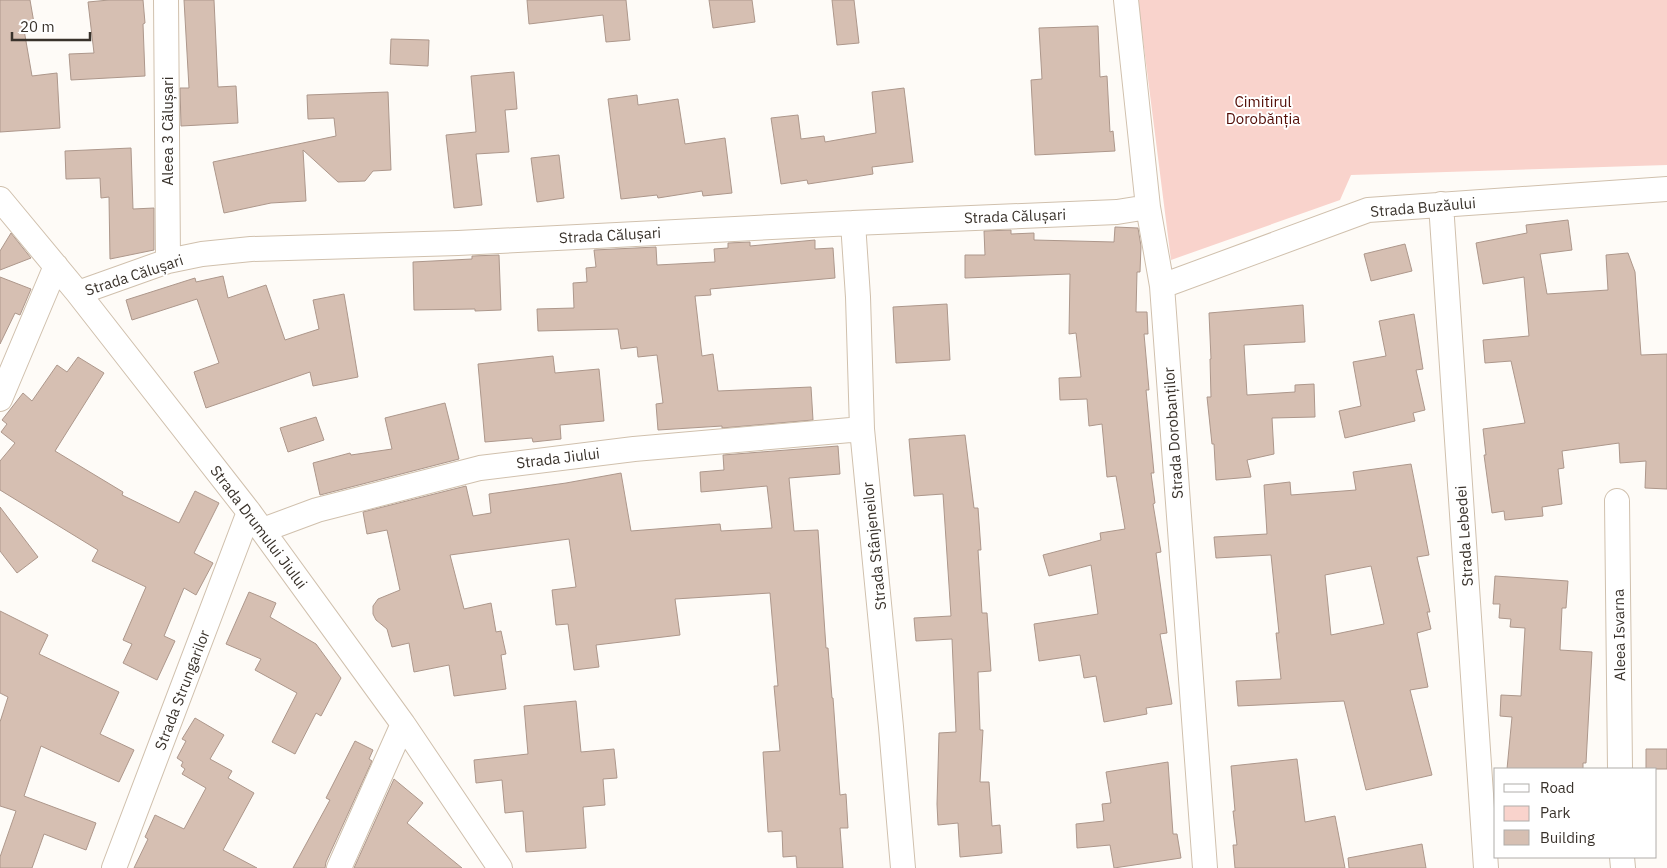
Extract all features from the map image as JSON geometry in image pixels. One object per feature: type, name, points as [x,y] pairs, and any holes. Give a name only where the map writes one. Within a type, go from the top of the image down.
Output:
[{"type":"street","name":"Aleea 3 Călușari","points":[[166,0],[168,261]]},
{"type":"street","name":"Strada Dorobanților","points":[[1126,0],[1148,207],[1162,286],[1205,868]]},
{"type":"street","name":"Strada Buzăului","points":[[1162,286],[1368,210],[1667,189]]},
{"type":"street","name":"Strada Drumului Jiului","points":[[0,199],[78,293],[256,521],[403,724],[500,868]]},
{"type":"street","name":"Strada Lebedei","points":[[1441,204],[1486,868]]},
{"type":"street","name":"Strada Călușari","points":[[78,293],[168,261],[202,254],[251,249],[458,243],[1117,212],[1148,207]]},
{"type":"street","name":"Strada Stânjeneilor","points":[[852,223],[858,297],[862,429],[892,726],[903,868]]},
{"type":"street","points":[[0,399],[56,266]]},
{"type":"street","name":"Strada Jiului","points":[[256,521],[317,510],[480,468],[634,449],[862,429]]},
{"type":"street","name":"Aleea Isvarna","points":[[1617,501],[1620,768]]},
{"type":"street","name":"Strada Strungarilor","points":[[114,868],[256,521]]},
{"type":"street","points":[[339,868],[403,724]]},
{"type":"green space","name":"Cimitirul Dorobănția","points":[[1138,0],[1667,0],[1667,165],[1351,175],[1340,200],[1171,260]]},
{"type":"building","points":[[0,0],[30,0],[34,23],[23,24],[32,76],[57,73],[60,128],[0,132]]},
{"type":"building","points":[[143,0],[145,76],[71,80],[69,54],[94,53],[88,2]]},
{"type":"building","points":[[184,0],[214,0],[218,87],[236,86],[238,123],[181,126],[180,88],[189,88]]},
{"type":"building","points":[[527,0],[626,0],[630,40],[606,42],[603,15],[529,24]]},
{"type":"building","points":[[709,0],[752,0],[755,22],[713,28]]},
{"type":"building","points":[[832,0],[854,0],[859,43],[837,45]]},
{"type":"building","points":[[1098,26],[1100,77],[1107,76],[1110,132],[1113,131],[1115,151],[1035,155],[1031,80],[1042,79],[1039,28]]},
{"type":"building","points":[[391,39],[429,40],[428,66],[390,64]]},
{"type":"building","points":[[514,72],[517,109],[505,110],[509,152],[476,154],[482,205],[454,208],[446,135],[476,132],[471,76]]},
{"type":"building","points":[[904,88],[913,162],[872,167],[873,174],[808,184],[807,180],[781,184],[771,118],[798,115],[801,139],[824,136],[825,142],[876,133],[872,92]]},
{"type":"building","points":[[388,92],[391,170],[373,171],[365,181],[338,182],[303,150],[306,201],[271,203],[224,213],[213,162],[336,136],[334,118],[308,119],[307,95]]},
{"type":"building","points":[[637,95],[638,105],[678,99],[685,144],[725,138],[732,193],[703,196],[702,191],[658,198],[657,195],[621,199],[608,99]]},
{"type":"building","points":[[131,148],[133,209],[154,208],[154,250],[110,259],[109,197],[101,198],[100,178],[66,179],[65,151]]},
{"type":"building","points":[[559,155],[564,198],[537,202],[531,158]]},
{"type":"building","points":[[1568,220],[1572,250],[1540,254],[1547,294],[1608,290],[1606,255],[1628,253],[1635,272],[1641,355],[1667,354],[1667,489],[1645,488],[1646,461],[1620,463],[1619,443],[1562,451],[1564,468],[1558,469],[1562,504],[1542,507],[1543,516],[1505,520],[1504,511],[1492,513],[1484,455],[1486,455],[1483,429],[1525,423],[1511,361],[1485,363],[1483,340],[1529,336],[1524,277],[1483,284],[1476,243],[1527,233],[1526,225]]},
{"type":"building","points":[[1115,227],[1138,228],[1141,246],[1140,272],[1137,272],[1136,312],[1147,312],[1148,334],[1144,334],[1149,390],[1146,390],[1154,473],[1151,473],[1155,503],[1153,504],[1161,552],[1156,553],[1167,633],[1160,634],[1172,704],[1146,708],[1147,714],[1104,722],[1096,676],[1084,678],[1080,655],[1039,661],[1034,624],[1098,614],[1091,565],[1049,576],[1043,555],[1101,540],[1100,533],[1125,529],[1116,476],[1107,477],[1102,424],[1089,426],[1087,399],[1060,400],[1059,378],[1081,377],[1076,333],[1069,334],[1070,274],[965,278],[965,255],[985,255],[984,231],[1011,230],[1011,234],[1034,233],[1034,240],[1114,242]]},
{"type":"building","points":[[11,233],[31,258],[0,270],[0,251]]},
{"type":"building","points":[[815,240],[815,249],[833,248],[835,278],[710,289],[711,295],[695,296],[702,356],[713,354],[718,391],[811,387],[813,420],[722,428],[722,426],[658,430],[656,404],[663,403],[657,355],[638,357],[637,347],[621,349],[618,329],[538,331],[537,309],[574,308],[573,283],[587,282],[586,268],[596,267],[594,250],[656,247],[657,265],[715,262],[714,249],[728,248],[728,243],[750,242],[750,246]]},
{"type":"building","points":[[1405,244],[1412,271],[1371,281],[1364,254]]},
{"type":"building","points":[[499,255],[501,310],[414,310],[413,262],[472,259],[472,256]]},
{"type":"building","points":[[223,276],[228,298],[266,285],[285,340],[319,329],[313,300],[344,294],[358,377],[313,386],[310,372],[206,408],[194,372],[219,363],[197,299],[132,320],[126,300],[195,278],[196,282]]},
{"type":"building","points":[[0,277],[31,289],[20,315],[15,313],[0,344]]},
{"type":"building","points":[[947,304],[950,360],[896,363],[893,307]]},
{"type":"building","points":[[1303,305],[1305,342],[1244,345],[1247,395],[1295,392],[1295,385],[1314,384],[1315,417],[1272,418],[1274,454],[1247,460],[1251,477],[1216,480],[1214,444],[1212,444],[1207,397],[1211,397],[1209,313]]},
{"type":"building","points":[[1414,314],[1423,369],[1416,370],[1425,410],[1413,413],[1415,421],[1345,438],[1339,411],[1361,406],[1353,362],[1386,356],[1379,321]]},
{"type":"building","points":[[553,356],[555,373],[599,369],[604,421],[560,425],[561,439],[533,442],[532,438],[485,442],[478,364]]},
{"type":"building","points":[[78,357],[104,373],[55,451],[123,492],[122,495],[179,523],[195,491],[219,503],[194,553],[213,563],[196,595],[184,588],[164,636],[175,641],[157,680],[123,663],[132,644],[123,640],[146,587],[92,561],[98,550],[0,490],[0,461],[15,443],[1,432],[7,424],[2,420],[23,393],[32,401],[57,365],[67,372]]},
{"type":"building","points":[[445,403],[459,459],[320,495],[313,463],[350,453],[351,455],[392,449],[385,418]]},
{"type":"building","points":[[316,417],[324,440],[288,452],[280,428]]},
{"type":"building","points":[[965,435],[974,508],[978,508],[981,550],[978,550],[982,613],[987,613],[991,671],[978,672],[980,730],[983,730],[980,782],[989,782],[992,826],[1000,825],[1002,853],[960,857],[958,823],[938,825],[937,804],[939,733],[956,732],[952,639],[916,641],[914,618],[951,616],[943,494],[914,496],[909,439]]},
{"type":"building","points":[[838,446],[840,474],[789,478],[794,531],[818,530],[826,648],[828,648],[833,698],[840,795],[846,794],[848,828],[840,828],[843,868],[797,868],[796,856],[783,857],[782,831],[768,832],[763,752],[780,751],[774,686],[778,686],[770,593],[675,599],[680,635],[596,645],[599,667],[574,670],[568,624],[556,625],[552,590],[576,587],[569,539],[450,555],[464,609],[491,603],[496,632],[501,631],[506,654],[501,655],[506,689],[454,696],[449,665],[414,672],[409,643],[392,647],[387,629],[376,620],[373,614],[373,606],[378,599],[400,590],[387,530],[367,534],[363,512],[466,486],[473,516],[491,513],[489,494],[621,473],[631,531],[720,524],[721,531],[772,528],[767,486],[701,492],[700,472],[724,470],[723,455]]},
{"type":"building","points":[[1411,464],[1429,555],[1417,557],[1430,612],[1427,612],[1431,629],[1417,633],[1428,687],[1410,690],[1432,775],[1366,790],[1344,701],[1238,706],[1236,681],[1281,679],[1276,633],[1279,633],[1271,555],[1216,558],[1214,537],[1267,534],[1264,485],[1290,482],[1291,495],[1356,490],[1353,472]],"holes":[[[1371,566],[1384,624],[1331,635],[1325,575]]]},
{"type":"building","points":[[0,507],[38,557],[17,573],[0,551]]},
{"type":"building","points":[[1495,576],[1568,581],[1566,608],[1562,608],[1560,650],[1592,652],[1586,763],[1583,763],[1583,768],[1507,768],[1512,717],[1500,716],[1501,695],[1521,696],[1525,628],[1510,627],[1511,619],[1499,618],[1500,604],[1493,604]]},
{"type":"building","points":[[249,592],[276,603],[270,617],[316,644],[341,678],[321,716],[316,713],[295,754],[272,742],[297,693],[255,670],[261,659],[226,644]]},
{"type":"building","points":[[0,611],[48,635],[39,654],[119,692],[100,734],[134,750],[119,782],[41,746],[24,796],[96,823],[86,850],[44,834],[32,868],[0,868],[0,857],[16,811],[0,806],[0,722],[8,697],[0,693]]},
{"type":"building","points":[[576,701],[581,752],[614,749],[617,778],[603,779],[605,805],[583,807],[586,848],[526,852],[523,811],[505,813],[502,780],[476,783],[474,760],[528,754],[524,706]]},
{"type":"building","points":[[195,718],[224,735],[210,759],[232,771],[228,778],[254,793],[223,850],[257,868],[134,868],[148,839],[145,837],[155,815],[184,829],[206,788],[182,774],[185,769],[181,766],[183,762],[177,758],[186,741],[182,739]]},
{"type":"building","points":[[355,741],[373,750],[369,759],[372,761],[325,868],[293,868],[330,800],[326,798]]},
{"type":"building","points":[[1646,749],[1667,749],[1667,769],[1646,768]]},
{"type":"building","points":[[1297,759],[1305,822],[1335,816],[1345,868],[1235,868],[1233,845],[1237,845],[1231,766]]},
{"type":"building","points":[[1168,762],[1173,834],[1177,834],[1181,858],[1114,868],[1110,845],[1077,848],[1076,824],[1104,821],[1102,804],[1111,803],[1106,772]]},
{"type":"building","points":[[394,779],[423,803],[407,823],[462,868],[354,868]]},
{"type":"building","points":[[1422,844],[1426,868],[1349,868],[1348,858]]}]
